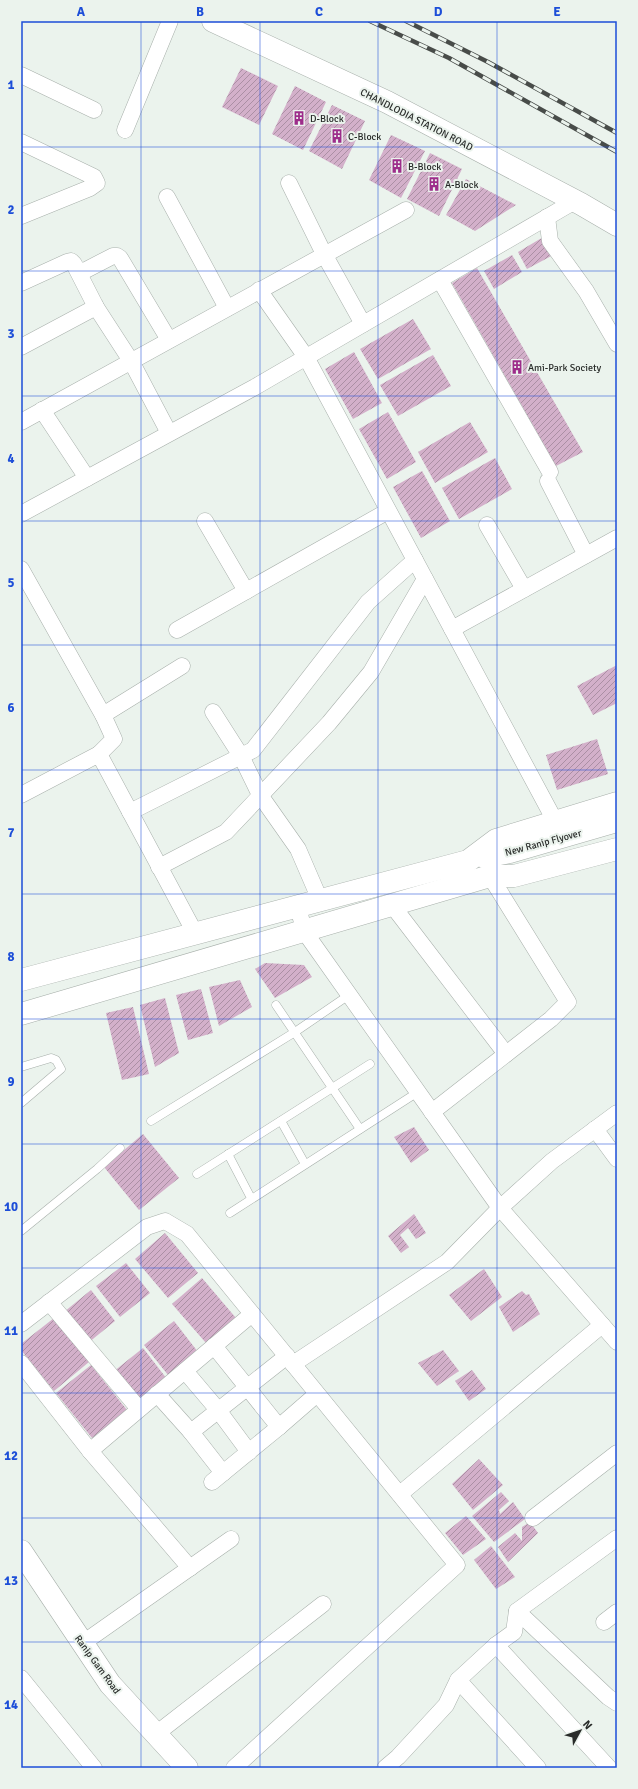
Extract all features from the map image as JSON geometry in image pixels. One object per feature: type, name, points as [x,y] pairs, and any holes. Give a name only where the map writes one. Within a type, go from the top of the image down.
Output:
[{"type":"main road","name":"CHANDLODIA STATION ROAD","points":[[213,21],[387,102],[575,201],[617,225]]},
{"type":"main road","points":[[468,861],[496,840],[617,803]]},
{"type":"main road","name":"New Ranip Flyover","points":[[21,1014],[490,876],[514,860],[617,821]]},
{"type":"main road","name":"New Ranip Flyover","points":[[21,980],[468,861],[514,860],[617,840]]},
{"type":"main road","points":[[490,876],[514,876],[617,849]]},
{"type":"main road","name":"Ranip Gam Road","points":[[21,1551],[110,1684],[187,1768]]},
{"type":"street","points":[[125,130],[170,21]]},
{"type":"street","points":[[21,75],[94,110]]},
{"type":"street","points":[[21,142],[94,177],[97,183],[90,188],[21,216]]},
{"type":"street","points":[[289,183],[324,254],[363,324]]},
{"type":"street","points":[[167,197],[227,308]]},
{"type":"street","points":[[21,514],[169,434],[306,357],[575,201]]},
{"type":"street","points":[[21,422],[406,210]]},
{"type":"street","points":[[547,217],[550,241],[586,291],[617,344]]},
{"type":"street","points":[[78,270],[84,271],[113,256],[120,258],[169,340]]},
{"type":"street","points":[[21,282],[71,261],[78,270],[96,307],[130,361],[169,434]]},
{"type":"street","points":[[440,280],[549,477],[586,555]]},
{"type":"street","points":[[259,290],[306,357],[555,821]]},
{"type":"street","points":[[21,347],[96,307]]},
{"type":"street","points":[[42,410],[87,478]]},
{"type":"street","points":[[177,630],[388,511]]},
{"type":"street","points":[[205,521],[246,591]]},
{"type":"street","points":[[487,525],[524,589]]},
{"type":"street","points":[[452,629],[617,538]]},
{"type":"street","points":[[130,812],[253,750],[368,602],[415,560]]},
{"type":"street","points":[[21,569],[102,714],[114,739],[99,754],[21,795]]},
{"type":"street","points":[[159,867],[226,832],[329,723],[371,672],[425,579]]},
{"type":"street","points":[[102,714],[182,666]]},
{"type":"street","points":[[213,712],[241,756],[260,795],[298,849],[320,900]]},
{"type":"street","points":[[99,754],[195,933]]},
{"type":"street","points":[[432,1112],[551,1019],[568,1002],[490,876]]},
{"type":"street","points":[[392,905],[506,1054]]},
{"type":"street","points":[[298,906],[304,931],[500,1208],[617,1342]]},
{"type":"street","points":[[191,1432],[248,1386],[447,1262],[500,1208],[552,1160],[617,1113]]},
{"type":"street","points":[[595,1129],[617,1159]]},
{"type":"street","points":[[21,1324],[147,1227],[165,1221],[187,1234],[457,1565],[234,1768]]},
{"type":"street","points":[[49,1302],[139,1409]]},
{"type":"street","points":[[90,1451],[252,1314]]},
{"type":"street","points":[[400,1494],[602,1325]]},
{"type":"street","points":[[214,1346],[279,1426]]},
{"type":"street","points":[[21,1363],[90,1451],[190,1568]]},
{"type":"street","points":[[185,1370],[218,1410],[248,1452]]},
{"type":"street","points":[[157,1394],[191,1432],[217,1477],[317,1394]]},
{"type":"street","points":[[533,1518],[617,1453]]},
{"type":"street","points":[[385,1768],[398,1757],[446,1705],[458,1680],[496,1645],[514,1632],[517,1611],[617,1538]]},
{"type":"street","points":[[83,1643],[231,1539]]},
{"type":"street","points":[[156,1734],[323,1604]]},
{"type":"street","points":[[517,1611],[608,1697],[617,1703]]},
{"type":"street","points":[[604,1622],[617,1612]]},
{"type":"street","points":[[496,1645],[609,1768]]},
{"type":"street","points":[[21,1678],[90,1767]]},
{"type":"street","points":[[458,1680],[538,1768]]},
{"type":"lane","points":[[151,1121],[295,1032],[349,995]]},
{"type":"lane","points":[[276,1005],[360,1129]]},
{"type":"lane","points":[[21,1068],[51,1058],[56,1060],[61,1069],[21,1103]]},
{"type":"lane","points":[[197,1174],[370,1064]]},
{"type":"lane","points":[[230,1213],[418,1092]]},
{"type":"lane","points":[[281,1121],[305,1164]]},
{"type":"lane","points":[[21,1231],[97,1169],[120,1148]]},
{"type":"lane","points":[[228,1154],[252,1198]]},
{"type":"building","points":[[241,68],[278,86],[259,125],[222,107]]},
{"type":"building","name":"D-Block","points":[[295,86],[326,102],[303,150],[272,134]]},
{"type":"building","name":"C-Block","points":[[332,105],[365,121],[342,169],[309,151]]},
{"type":"building","name":"B-Block","points":[[391,135],[425,151],[401,198],[369,180]]},
{"type":"building","name":"A-Block","points":[[430,153],[462,169],[439,216],[407,199]]},
{"type":"building","name":"A-Block","points":[[466,179],[516,205],[475,231],[446,215]]},
{"type":"building","points":[[545,236],[555,254],[527,269],[518,252]]},
{"type":"building","points":[[512,255],[522,272],[494,289],[484,271]]},
{"type":"building","name":"Ami-Park Society","points":[[477,268],[583,452],[556,466],[452,283]]},
{"type":"building","points":[[413,319],[431,349],[378,379],[360,349]]},
{"type":"building","points":[[354,352],[382,403],[353,419],[325,369]]},
{"type":"building","points":[[433,355],[451,386],[398,416],[380,385]]},
{"type":"building","points":[[388,412],[416,462],[387,479],[359,429]]},
{"type":"building","points":[[470,422],[488,452],[435,483],[418,452]]},
{"type":"building","points":[[495,458],[512,489],[459,519],[442,488]]},
{"type":"building","points":[[422,471],[450,521],[421,538],[393,487]]},
{"type":"building","points":[[617,665],[617,703],[593,715],[577,686]]},
{"type":"building","points":[[597,739],[608,774],[557,790],[546,755]]},
{"type":"building","points":[[265,963],[304,965],[312,977],[275,998],[255,969]]},
{"type":"building","points":[[240,980],[252,1007],[219,1026],[209,987]]},
{"type":"building","points":[[201,989],[213,1033],[188,1040],[176,995]]},
{"type":"building","points":[[165,998],[179,1053],[155,1067],[140,1005]]},
{"type":"building","points":[[133,1007],[149,1074],[122,1080],[106,1013]]},
{"type":"building","points":[[414,1127],[429,1150],[411,1163],[394,1137]]},
{"type":"building","points":[[143,1134],[179,1178],[139,1210],[104,1167]]},
{"type":"building","points":[[414,1214],[426,1233],[416,1239],[408,1228],[400,1235],[409,1247],[401,1253],[388,1236]]},
{"type":"building","points":[[165,1233],[198,1273],[168,1298],[135,1259]]},
{"type":"building","points":[[126,1263],[150,1293],[120,1317],[96,1286]]},
{"type":"building","points":[[484,1269],[502,1297],[471,1321],[449,1295]]},
{"type":"building","points":[[202,1278],[236,1318],[206,1343],[172,1304]]},
{"type":"building","points":[[91,1290],[115,1321],[88,1343],[64,1312]]},
{"type":"building","points":[[522,1291],[526,1295],[529,1294],[540,1314],[513,1332],[499,1307]]},
{"type":"building","points":[[54,1318],[89,1362],[54,1391],[21,1350],[21,1344]]},
{"type":"building","points":[[174,1321],[198,1352],[168,1375],[144,1345]]},
{"type":"building","points":[[143,1348],[167,1379],[137,1403],[113,1372]]},
{"type":"building","points":[[443,1350],[459,1371],[437,1386],[418,1363]]},
{"type":"building","points":[[91,1365],[127,1410],[92,1438],[56,1393]]},
{"type":"building","points":[[472,1370],[486,1389],[469,1401],[455,1381]]},
{"type":"building","points":[[479,1459],[503,1485],[473,1510],[452,1484]]},
{"type":"building","points":[[501,1492],[509,1501],[499,1510],[500,1514],[513,1502],[525,1519],[494,1542],[472,1516]]},
{"type":"building","points":[[466,1516],[486,1539],[463,1555],[445,1533]]},
{"type":"building","points":[[530,1522],[538,1533],[508,1562],[498,1547],[515,1533],[522,1541],[522,1527]]},
{"type":"building","points":[[491,1546],[515,1577],[496,1589],[474,1560]]},
{"type":"railway","points":[[370,21],[449,58],[617,152]]},
{"type":"railway","points":[[406,21],[488,62],[617,133]]},
{"type":"place","name":"D-Block","points":[[299,118]]},
{"type":"place","name":"C-Block","points":[[337,136]]},
{"type":"place","name":"B-Block","points":[[397,166]]},
{"type":"place","name":"A-Block","points":[[434,184]]},
{"type":"place","name":"Ami-Park Society","points":[[517,367]]}]
